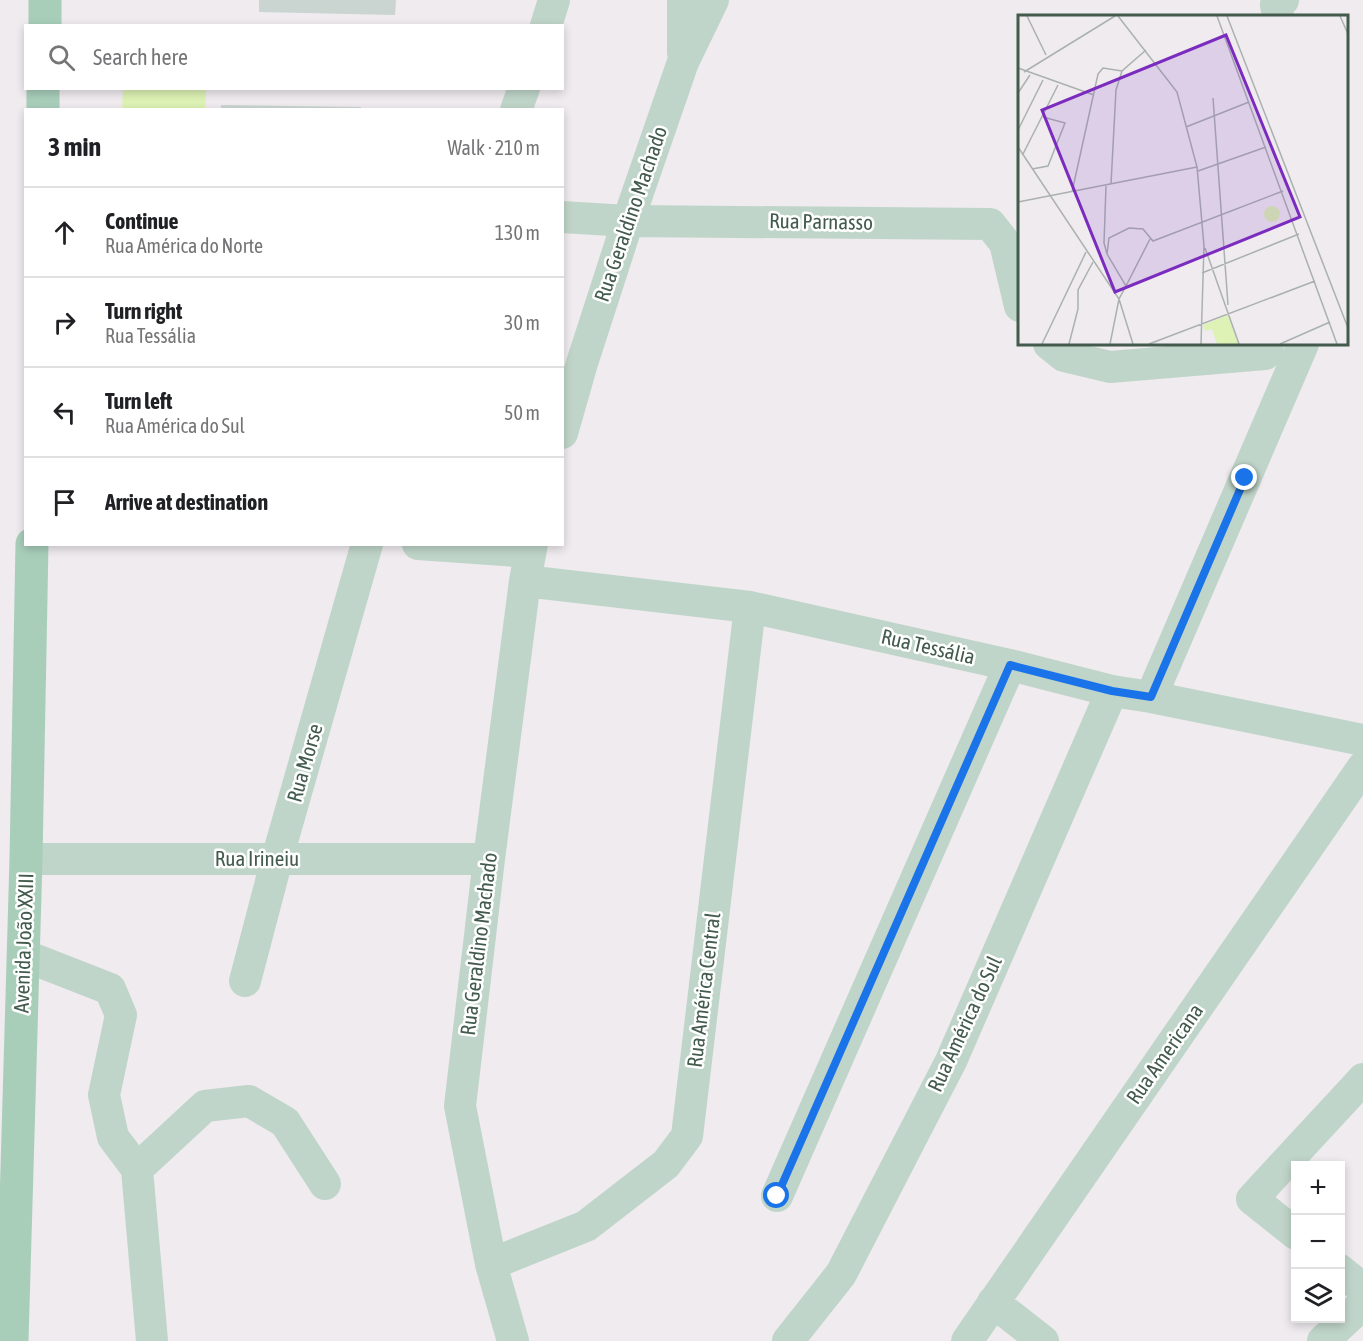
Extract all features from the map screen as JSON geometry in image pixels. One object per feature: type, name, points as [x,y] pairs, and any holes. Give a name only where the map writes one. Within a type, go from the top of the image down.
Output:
[{"type":"main road","points":[[45,0],[45,24]]},
{"type":"main road","points":[[43,90],[43,108]]},
{"type":"main road","name":"Avenida João XXIII","points":[[12,1341],[26,859],[32,546]]},
{"type":"street","points":[[547,24],[554,0]]},
{"type":"street","points":[[683,0],[683,62]]},
{"type":"street","name":"Rua Geraldino Machado","points":[[564,426],[628,221],[683,62],[713,0]]},
{"type":"street","points":[[517,108],[523,90]]},
{"type":"street","name":"Rua Parnasso","points":[[564,217],[628,221],[990,224],[1012,237],[1018,289]]},
{"type":"street","points":[[1050,345],[1064,357],[1110,367],[1265,354],[1268,345]]},
{"type":"street","points":[[1151,697],[1303,345]]},
{"type":"street","name":"Rua Morse","points":[[245,981],[277,859],[366,546]]},
{"type":"street","name":"Rua Tessália","points":[[433,546],[529,559],[1010,665],[1112,691],[1363,740]]},
{"type":"street","name":"Rua Geraldino Machado","points":[[513,1341],[492,1264],[460,1106],[489,859],[529,559]]},
{"type":"street","name":"Rua América Central","points":[[492,1264],[586,1226],[666,1164],[687,1136],[750,607]]},
{"type":"street","points":[[777,1196],[1010,665]]},
{"type":"street","name":"Rua América do Sul","points":[[788,1341],[841,1274],[951,1061],[1112,691]]},
{"type":"street","name":"Rua Americana","points":[[967,1341],[1363,767]]},
{"type":"street","name":"Rua Irineiu","points":[[26,859],[489,859]]},
{"type":"street","points":[[23,955],[110,989],[121,1015],[104,1095],[113,1137],[137,1170],[152,1341]]},
{"type":"street","points":[[1291,1230],[1251,1199],[1363,1079]]},
{"type":"street","points":[[137,1170],[205,1106],[249,1101],[285,1122],[325,1184]]},
{"type":"street","points":[[1345,1273],[1363,1289]]},
{"type":"street","points":[[993,1302],[1043,1341]]},
{"type":"street","points":[[1323,1341],[1363,1304]]},
{"type":"green space","points":[[123,90],[206,90],[205,108],[122,108]]},
{"type":"building","points":[[259,0],[396,0],[395,15],[259,12]]},
{"type":"building","points":[[221,105],[361,107],[361,108],[221,108]]},
{"type":"route","points":[[777,1196],[1010,665],[1112,691],[1151,697],[1245,478]]}]
